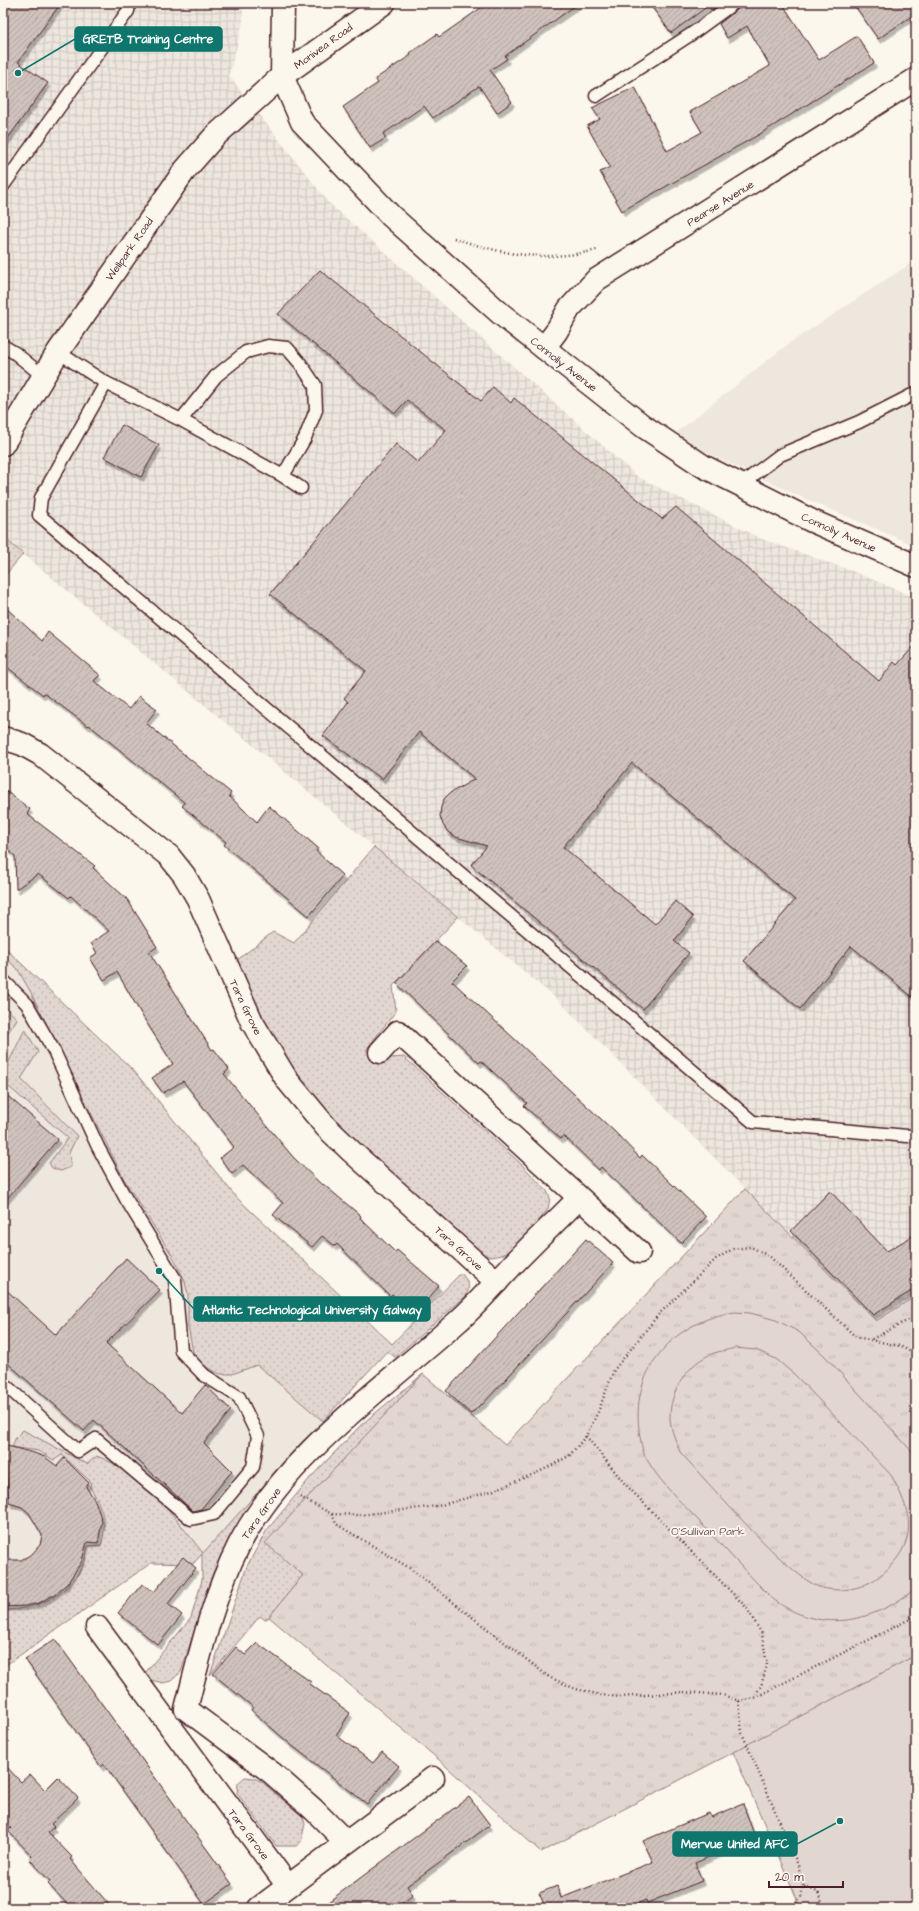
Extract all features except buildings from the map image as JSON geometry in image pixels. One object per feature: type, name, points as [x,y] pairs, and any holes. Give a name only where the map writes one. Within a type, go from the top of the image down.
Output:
[{"type":"street","points":[[282,76],[283,3]]},
{"type":"street","name":"Monivea Road","points":[[282,76],[384,3]]},
{"type":"street","name":"Connolly Avenue","points":[[282,76],[302,122],[391,216],[501,314],[644,426],[703,466],[812,521],[916,566]]},
{"type":"street","name":"Wellpark Road","points":[[3,444],[58,352],[185,170],[214,137],[282,76]]},
{"type":"street","name":"Pearse Avenue","points":[[544,348],[556,332],[569,309],[596,280],[916,79]]},
{"type":"street","name":"Tara Grove","points":[[3,738],[22,744],[40,754],[169,856],[184,876],[198,899],[252,1022],[287,1080],[326,1127],[497,1282]]},
{"type":"street","points":[[380,1052],[398,1032],[639,1252]]},
{"type":"street","name":"Tara Grove","points":[[186,1710],[204,1639],[227,1571],[239,1545],[252,1523],[281,1484],[332,1430],[455,1324],[579,1198]]},
{"type":"street","name":"Tara Grove","points":[[97,1627],[288,1886]]},
{"type":"street","points":[[168,1724],[186,1710],[272,1773],[313,1809],[346,1842]]},
{"type":"street","points":[[259,1908],[433,1778]]},
{"type":"lane","points":[[3,186],[128,11],[130,3]]},
{"type":"lane","points":[[596,96],[690,35],[734,3]]},
{"type":"lane","points":[[3,346],[15,353],[43,376]]},
{"type":"lane","points":[[181,420],[216,376],[246,352],[268,346],[287,348],[300,363],[315,385],[316,410],[305,438],[283,476]]},
{"type":"lane","points":[[58,352],[106,383],[181,420],[283,476],[301,488]]},
{"type":"lane","points":[[106,383],[41,498],[39,515],[753,1122],[907,1136],[916,1135]]},
{"type":"lane","points":[[740,485],[780,455],[859,422],[916,393]]},
{"type":"lane","points":[[3,980],[27,1004],[54,1051],[98,1147],[126,1199],[175,1279],[181,1351],[204,1375],[239,1397],[258,1436],[253,1467],[214,1514],[192,1519],[96,1439],[78,1451],[3,1383]]},
{"type":"path","points":[[447,236],[487,250],[545,257],[576,255],[604,248]]},
{"type":"path","points":[[281,1484],[306,1501],[332,1514],[358,1515],[438,1506],[492,1491],[541,1471],[569,1456],[586,1436],[598,1412],[614,1370],[659,1314],[716,1259],[733,1249],[751,1247],[770,1256],[856,1337],[872,1339],[900,1346],[916,1355]]},
{"type":"path","points":[[872,1339],[916,1316]]},
{"type":"path","points":[[586,1436],[625,1484],[746,1608],[762,1634],[766,1665],[761,1686],[754,1698]]},
{"type":"path","points":[[332,1514],[336,1524],[408,1567],[550,1677],[576,1689],[601,1695],[620,1697],[684,1692],[723,1695],[740,1702],[754,1698],[916,1616]]},
{"type":"path","points":[[740,1702],[742,1734],[798,1865],[803,1886],[801,1897],[790,1908]]},
{"type":"path","points":[[803,1886],[818,1892],[824,1908]]},
{"type":"shaded area","points":[[3,3],[243,3],[243,22],[229,76],[329,203],[638,477],[762,539],[855,572],[916,598],[916,1296],[876,1321],[558,1000],[3,537]]},
{"type":"shaded area","points":[[916,260],[916,546],[801,497],[705,452],[677,432],[788,344]]},
{"type":"shaded area","points":[[3,946],[134,1071],[236,1197],[392,1345],[193,1564],[151,1563],[3,1667]]},
{"type":"green space","points":[[3,537],[23,554],[3,578]]},
{"type":"green space","points":[[374,847],[458,917],[393,986],[396,1011],[366,1050],[381,1065],[391,1058],[404,1057],[520,1163],[547,1191],[550,1198],[548,1209],[525,1239],[513,1250],[502,1255],[492,1257],[485,1255],[326,1115],[281,1054],[256,1006],[236,961],[273,932],[294,943]]},
{"type":"green space","points":[[3,946],[134,1071],[236,1197],[392,1344],[461,1273],[468,1284],[466,1296],[395,1357],[387,1351],[323,1421],[257,1365],[232,1374],[220,1374],[202,1365],[193,1352],[188,1326],[188,1294],[184,1279],[175,1260],[125,1181],[30,991],[17,968],[3,956]]},
{"type":"green space","points":[[3,1004],[17,1019],[3,1040]]},
{"type":"green space","points":[[25,1029],[38,1052],[21,1079],[77,1136],[69,1153],[71,1167],[61,1171],[52,1168],[49,1163],[68,1138],[9,1087],[3,1093],[3,1074]]},
{"type":"green space","name":"O'Sullivan Park","points":[[745,1189],[876,1321],[916,1296],[916,1655],[790,1723],[541,1852],[438,1759],[269,1617],[303,1575],[265,1543],[423,1374],[505,1445]]},
{"type":"green space","points":[[735,1312],[750,1313],[776,1320],[799,1332],[825,1356],[916,1456],[916,1588],[900,1600],[866,1616],[848,1620],[831,1621],[813,1618],[795,1612],[777,1602],[748,1574],[677,1498],[653,1469],[643,1452],[639,1433],[638,1407],[642,1386],[650,1367],[662,1351],[677,1336],[694,1325],[714,1317]],"holes":[[[735,1348],[756,1350],[776,1359],[795,1375],[891,1475],[905,1505],[909,1526],[904,1547],[898,1557],[891,1566],[874,1580],[855,1588],[845,1590],[822,1588],[808,1581],[790,1567],[749,1528],[680,1452],[670,1419],[673,1399],[682,1379],[696,1363],[714,1353]]]},
{"type":"green space","points":[[423,1374],[266,1543],[303,1575],[269,1617],[265,1620],[260,1616],[210,1675],[247,1566],[267,1530],[310,1478],[362,1424]]},
{"type":"green space","points":[[23,1430],[87,1464],[97,1456],[115,1464],[131,1474],[168,1509],[203,1553],[257,1493],[235,1529],[213,1573],[181,1672],[171,1681],[163,1683],[151,1680],[144,1674],[191,1618],[202,1580],[202,1554],[193,1564],[151,1563],[3,1667],[3,1610],[32,1606],[46,1601],[58,1594],[69,1585],[78,1574],[84,1561],[88,1546],[101,1545],[104,1530],[103,1515],[90,1487],[91,1482],[62,1455],[54,1460],[38,1451],[12,1447],[16,1437]]},
{"type":"green space","points":[[916,1655],[916,1908],[801,1908],[733,1752]]},
{"type":"green space","points":[[245,1777],[254,1778],[262,1782],[303,1817],[305,1824],[301,1842],[296,1846],[276,1846],[237,1793],[238,1783]]},
{"type":"place","name":"GRETB Training Centre","points":[[18,73]]},
{"type":"place","name":"Atlantic Technological University Galway","points":[[159,1271]]},
{"type":"place","name":"Mervue United AFC","points":[[840,1821]]}]
